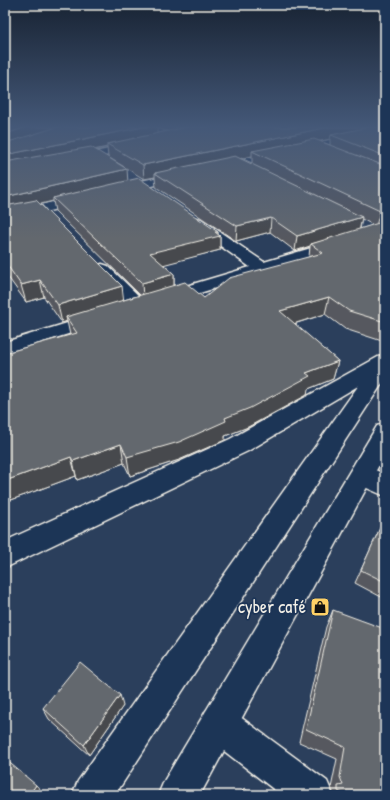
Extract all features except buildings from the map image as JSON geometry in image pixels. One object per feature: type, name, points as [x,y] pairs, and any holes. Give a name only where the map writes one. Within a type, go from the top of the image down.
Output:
[{"type":"street","points":[[5,217],[48,214],[100,195],[230,164]]},
{"type":"street","points":[[239,164],[257,174]]},
{"type":"street","points":[[124,174],[155,194]]},
{"type":"street","points":[[186,215],[262,268]]},
{"type":"street","points":[[5,348],[262,268],[374,230]]},
{"type":"street","points":[[91,257],[124,311]]},
{"type":"street","points":[[5,555],[239,446],[385,362]]},
{"type":"street","points":[[92,795],[385,362]]},
{"type":"street","points":[[178,795],[219,724],[373,480],[385,432]]},
{"type":"street","points":[[219,724],[313,795]]},
{"type":"place","name":"cyber café","points":[[320,607]]}]
